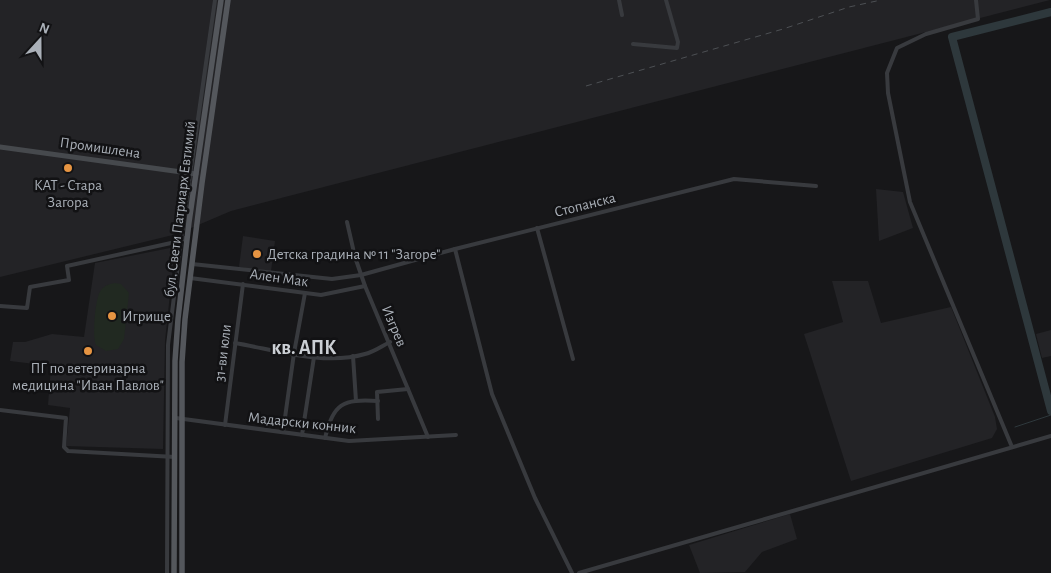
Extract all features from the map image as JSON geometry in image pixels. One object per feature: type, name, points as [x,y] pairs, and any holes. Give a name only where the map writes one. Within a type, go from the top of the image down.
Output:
[{"type":"main road","name":"бул. Свети Патриарх Евтимий","points":[[182,573],[178,328],[193,174],[222,0]]},
{"type":"main road","name":"бул. Свети Патриарх Евтимий","points":[[174,573],[175,457],[182,362],[204,164],[228,0]]},
{"type":"main road","name":"Промишлена","points":[[0,147],[193,174]]},
{"type":"main road","points":[[201,189],[193,174],[204,164]]},
{"type":"street","points":[[167,573],[168,346],[180,241],[193,174],[215,0]]},
{"type":"street","points":[[619,0],[622,15]]},
{"type":"street","points":[[633,44],[677,48],[678,42],[666,0]]},
{"type":"street","points":[[976,0],[978,19],[926,34],[896,48],[887,72],[888,93],[910,202],[1012,448]]},
{"type":"street","name":"Стопанска","points":[[192,264],[332,280],[361,275],[455,249],[734,179],[816,186]]},
{"type":"street","name":"Изгрев","points":[[347,222],[365,286],[390,342],[428,437]]},
{"type":"street","points":[[537,228],[573,359]]},
{"type":"street","points":[[0,306],[27,308],[30,287],[69,280],[67,266],[180,241],[188,237]]},
{"type":"street","points":[[455,249],[492,394],[535,498],[572,573]]},
{"type":"street","name":"Ален Мак","points":[[190,278],[321,295],[365,286]]},
{"type":"street","name":"31-ви юли","points":[[225,425],[243,284]]},
{"type":"street","points":[[283,432],[305,293]]},
{"type":"street","points":[[235,343],[314,357],[339,358],[366,354],[390,342]]},
{"type":"street","points":[[353,356],[356,401]]},
{"type":"street","points":[[302,435],[314,357]]},
{"type":"street","points":[[378,419],[378,392],[408,389]]},
{"type":"street","points":[[325,438],[331,416],[336,409],[356,401],[378,402]]},
{"type":"street","points":[[0,410],[66,418],[64,447],[68,451],[175,457]]},
{"type":"street","name":"Мадарски конник","points":[[179,418],[349,441],[456,435]]},
{"type":"street","points":[[579,573],[1051,436]]},
{"type":"shaded area","points":[[0,0],[1050,0],[231,211],[177,234],[0,277]]},
{"type":"shaded area","points":[[876,189],[903,192],[913,228],[879,241]]},
{"type":"shaded area","name":"Детска градина № 11 \"Загоре\"","points":[[243,236],[275,241],[271,271],[239,267]]},
{"type":"shaded area","name":"ПГ по ветеринарна медицина \"Иван Павлов\"","points":[[175,247],[165,341],[163,449],[66,446],[70,408],[48,405],[51,366],[10,361],[13,342],[25,342],[52,334],[84,337],[95,263]]},
{"type":"shaded area","points":[[832,281],[868,281],[881,323],[951,307],[995,417],[997,429],[992,438],[851,481],[804,334],[843,322]]},
{"type":"shaded area","name":"Игрище","points":[[109,284],[121,284],[129,293],[124,339],[118,349],[106,351],[96,345],[95,341],[96,308],[101,290]]},
{"type":"shaded area","points":[[1051,330],[1051,356],[1042,358],[1036,334]]},
{"type":"shaded area","points":[[790,514],[797,539],[762,552],[745,572],[700,573],[689,545]]},
{"type":"waterway","points":[[1051,12],[952,37],[1051,411]]},
{"type":"waterway","points":[[1015,427],[1051,415]]},
{"type":"railway","points":[[586,86],[783,29],[849,7],[881,0]]},
{"type":"place","name":"КАТ - Стара Загора","points":[[68,168]]},
{"type":"place","name":"Детска градина № 11 \"Загоре\"","points":[[257,254]]},
{"type":"place","name":"Игрище","points":[[112,316]]},
{"type":"place","name":"ПГ по ветеринарна медицина \"Иван Павлов\"","points":[[88,351]]},
{"type":"district","name":"кв. АПК","points":[[304,348]]}]
